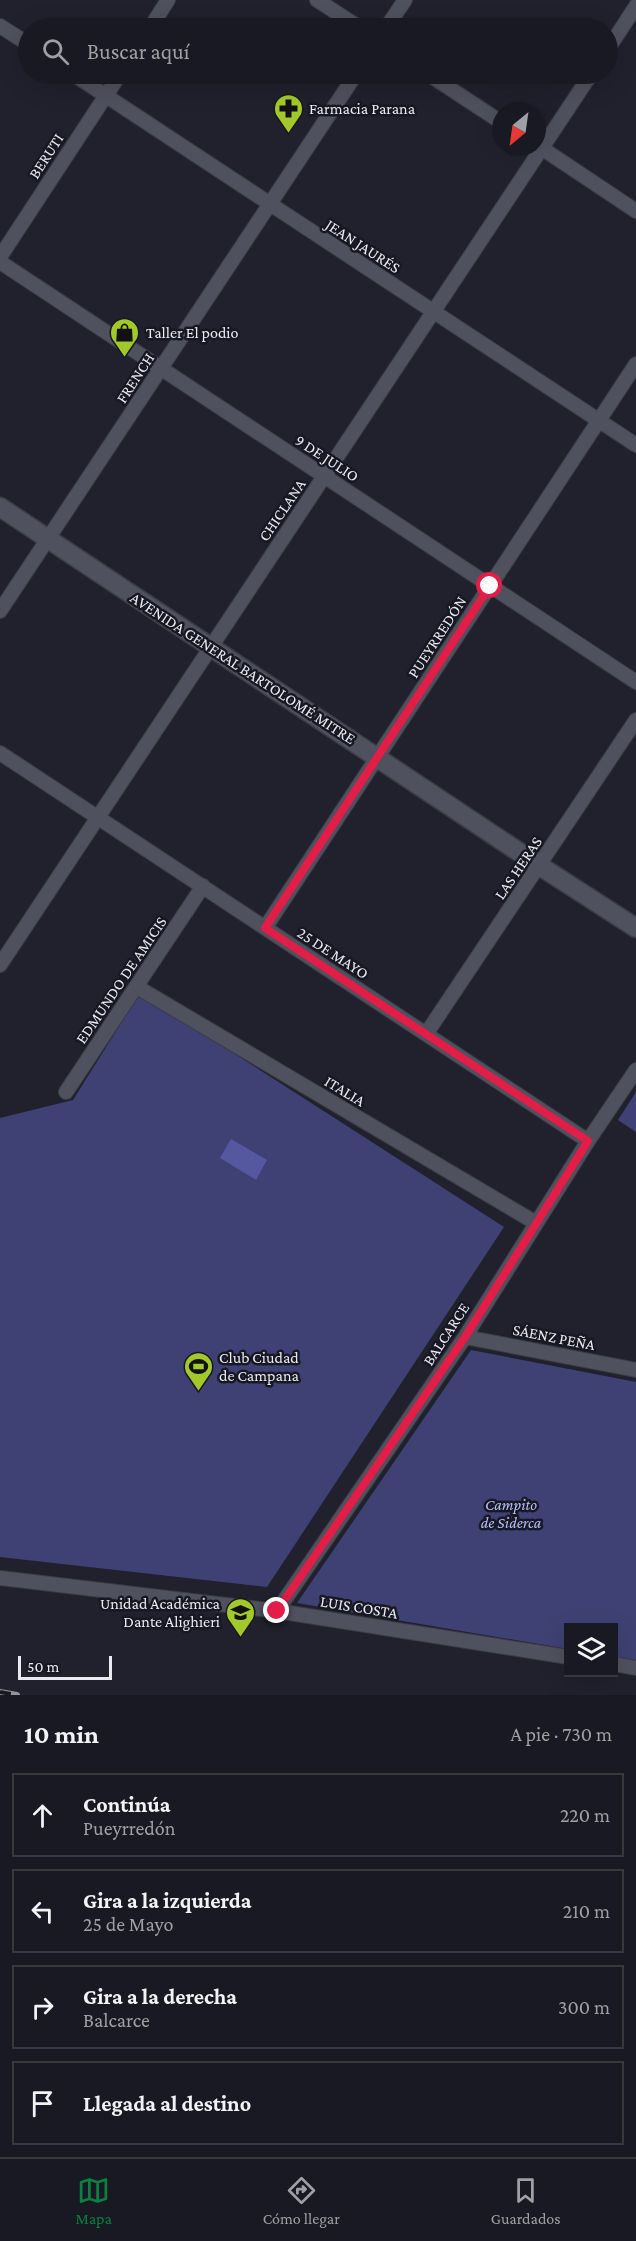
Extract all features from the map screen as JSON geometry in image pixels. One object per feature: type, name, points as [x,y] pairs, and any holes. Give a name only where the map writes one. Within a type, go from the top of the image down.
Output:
[{"type":"main road","name":"AVENIDA GENERAL BARTOLOMÉ MITRE","points":[[0,507],[636,928]]},
{"type":"street","points":[[156,18],[168,0]]},
{"type":"street","points":[[317,0],[345,18]]},
{"type":"street","points":[[393,18],[405,0]]},
{"type":"street","points":[[618,34],[636,6]]},
{"type":"street","points":[[0,26],[18,38]]},
{"type":"street","name":"JEAN JAURÉS","points":[[88,84],[636,445]]},
{"type":"street","name":"BERUTI","points":[[0,257],[113,84]]},
{"type":"street","name":"FRENCH","points":[[0,611],[349,84]]},
{"type":"street","points":[[443,84],[492,116]]},
{"type":"street","name":"CHICLANA","points":[[546,137],[584,84]]},
{"type":"street","points":[[546,152],[636,211]]},
{"type":"street","name":"CHICLANA","points":[[0,965],[434,312],[533,156]]},
{"type":"street","name":"9 DE JULIO","points":[[0,262],[636,682]]},
{"type":"street","name":"PUEYRREDÓN","points":[[265,928],[636,364]]},
{"type":"street","name":"LAS HERAS","points":[[426,1034],[636,720]]},
{"type":"street","name":"25 DE MAYO","points":[[0,753],[588,1141]]},
{"type":"street","name":"EDMUNDO DE AMICIS","points":[[66,1092],[203,886]]},
{"type":"street","name":"ITALIA","points":[[137,987],[536,1223]]},
{"type":"street","name":"BALCARCE","points":[[277,1611],[465,1337],[588,1141],[636,1071]]},
{"type":"street","name":"SÁENZ PEÑA","points":[[465,1337],[636,1370]]},
{"type":"street","name":"LUIS COSTA","points":[[0,1578],[277,1611],[564,1656]]},
{"type":"street","points":[[618,1665],[636,1668]]},
{"type":"green space","name":"Club Ciudad de Campana","points":[[140,993],[504,1227],[267,1587],[0,1557],[0,1118],[73,1100]]},
{"type":"green space","points":[[636,1092],[636,1132],[618,1120]]},
{"type":"green space","name":"Campito de Siderca","points":[[471,1350],[636,1382],[636,1661],[618,1658],[618,1623],[564,1623],[564,1648],[297,1603]]},
{"type":"shaded area","points":[[231,1139],[267,1160],[256,1180],[220,1158]]},
{"type":"railway","points":[[0,1692],[17,1695]]},
{"type":"place","name":"Farmacia Parana","points":[[288,134]]},
{"type":"place","name":"Taller El podio","points":[[125,358]]},
{"type":"place","name":"Club Ciudad de Campana","points":[[198,1392]]},
{"type":"place","name":"Unidad Académica Dante Alighieri","points":[[241,1638]]},
{"type":"route","points":[[277,1611],[465,1337],[588,1141],[265,928],[490,586]]}]
